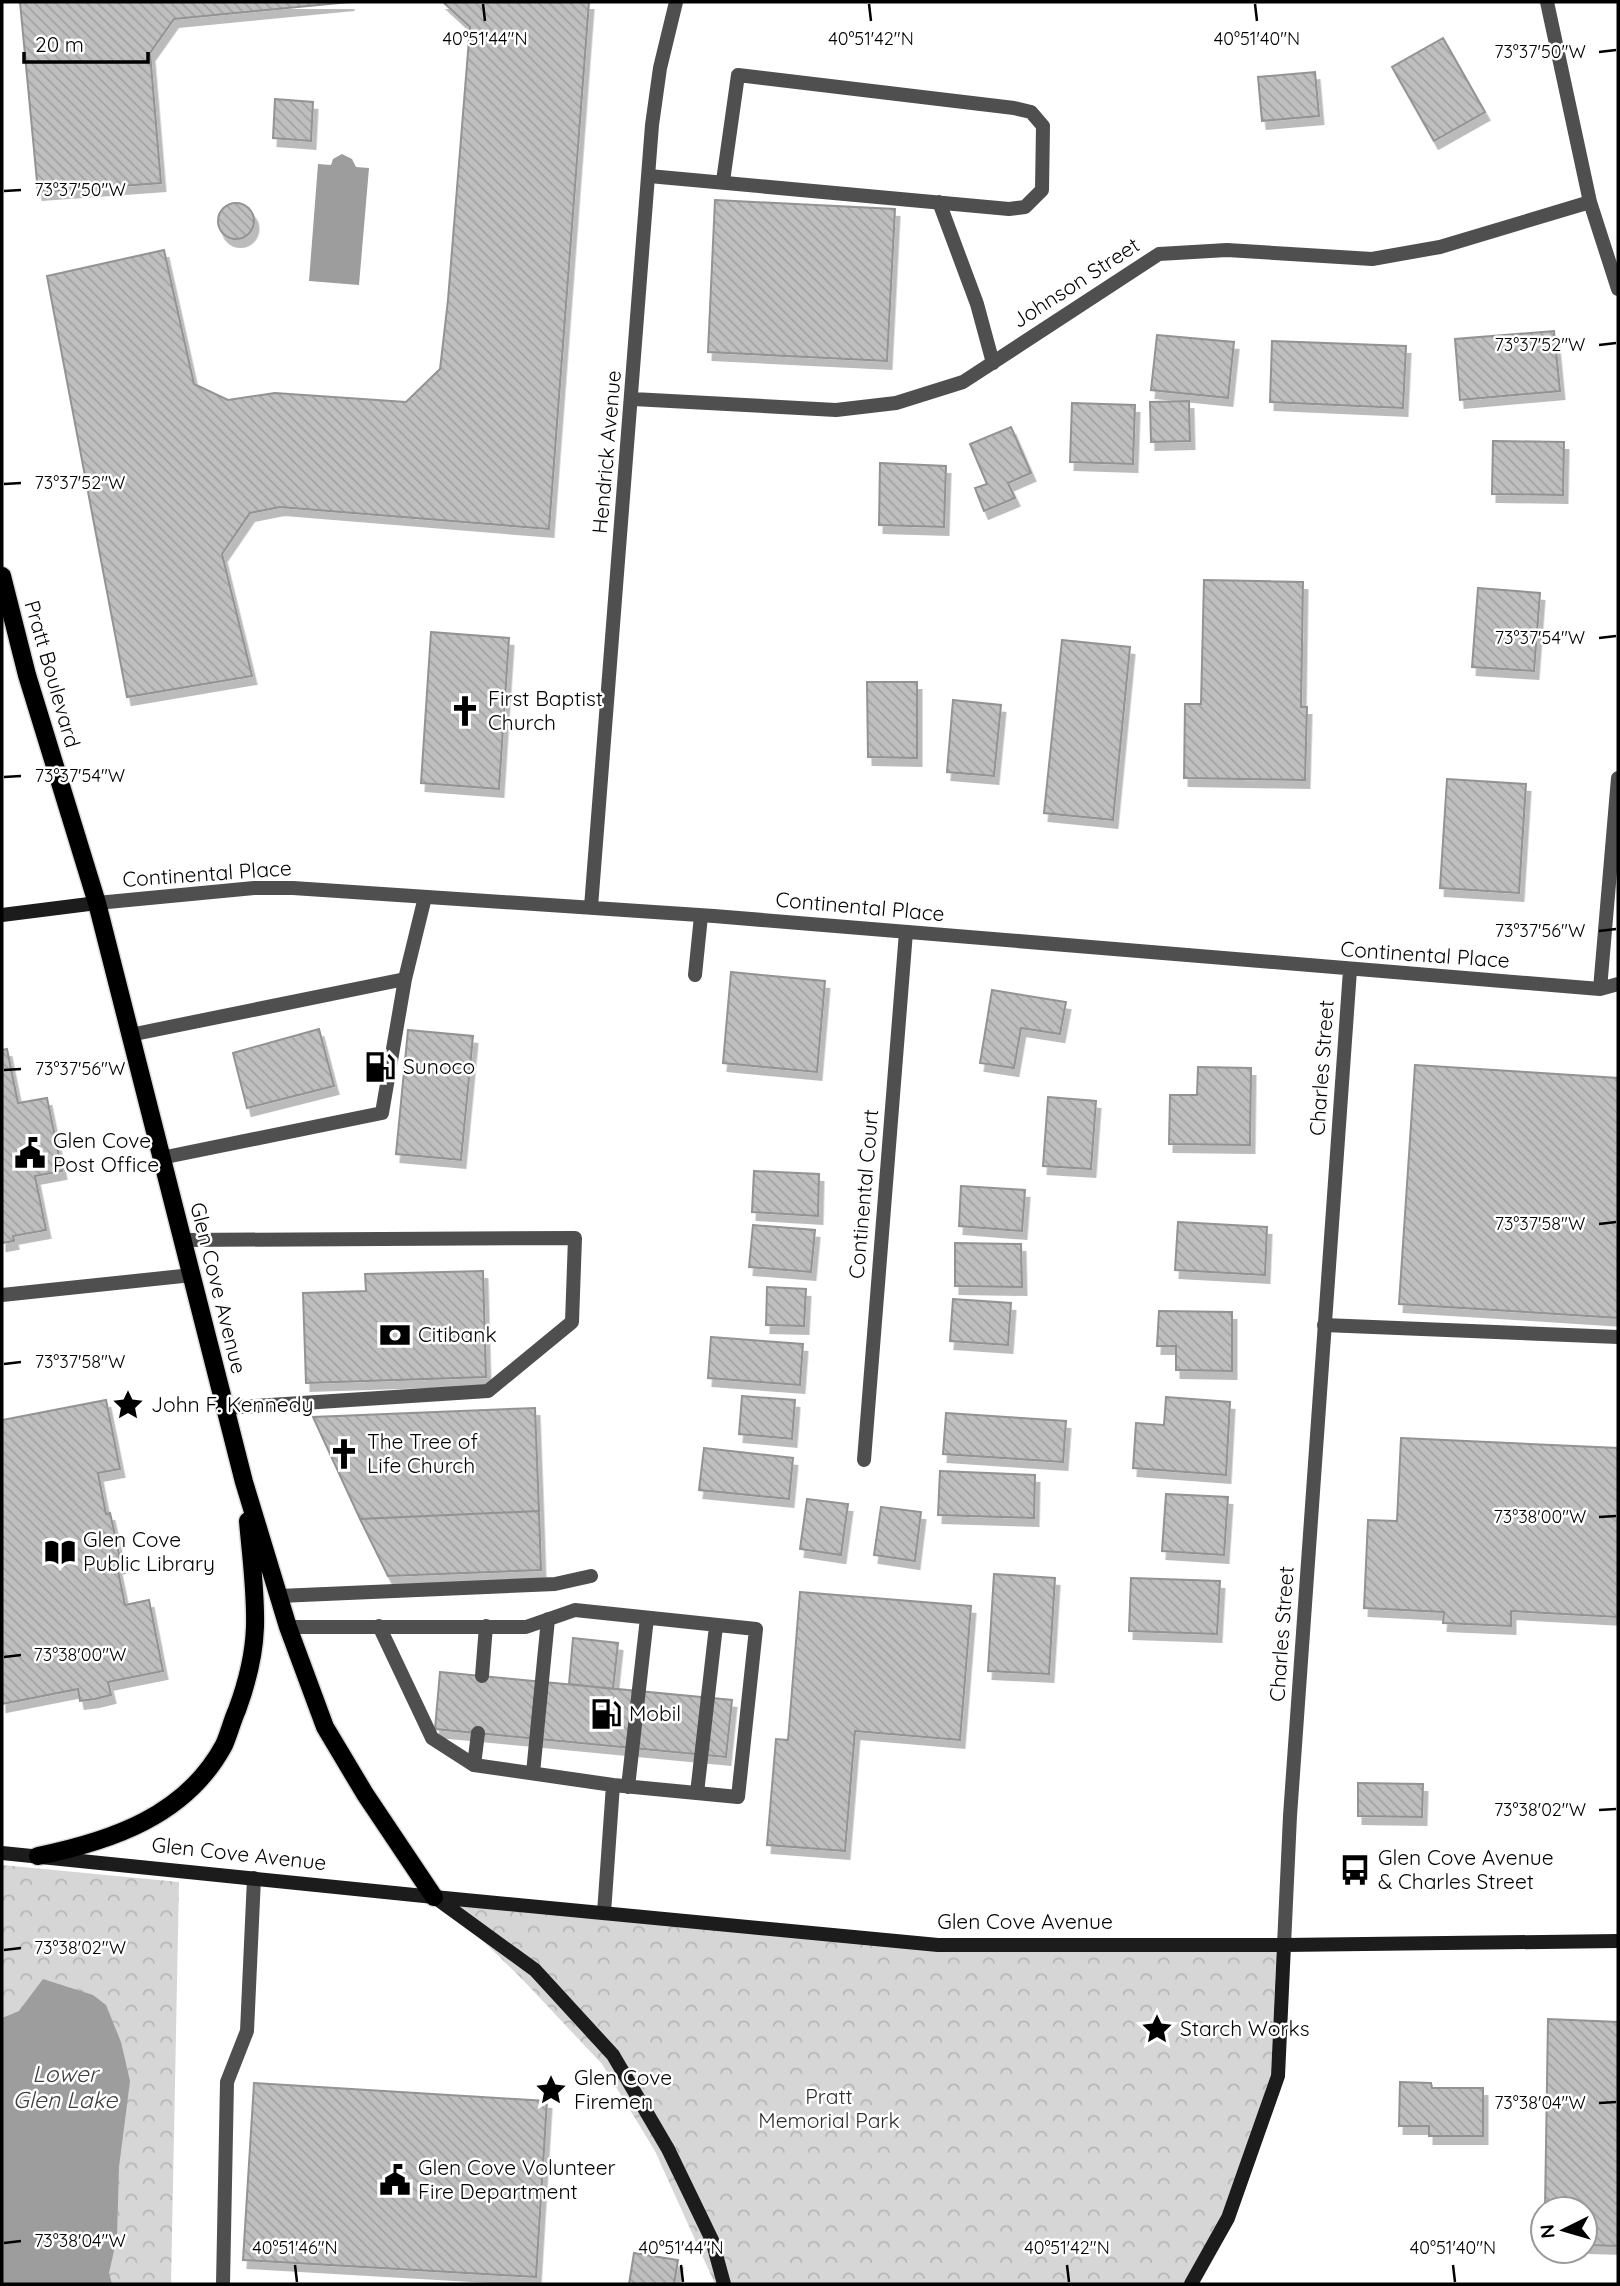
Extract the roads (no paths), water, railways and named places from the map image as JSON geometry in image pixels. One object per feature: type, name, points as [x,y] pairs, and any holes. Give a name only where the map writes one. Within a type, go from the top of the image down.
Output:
[{"type":"main road","name":"Pratt Boulevard","points":[[2,576],[27,675],[97,903]]},
{"type":"main road","points":[[2,915],[97,903]]},
{"type":"main road","name":"Glen Cove Avenue","points":[[97,903],[244,1482],[288,1627],[325,1727],[365,1794],[434,1897]]},
{"type":"main road","points":[[38,1856],[85,1846],[132,1829],[178,1800],[198,1783],[224,1745],[247,1681],[255,1626],[244,1482]]},
{"type":"main road","name":"Glen Cove Avenue","points":[[2,1853],[938,1945],[1618,1941]]},
{"type":"main road","points":[[434,1897],[535,1970],[613,2055],[674,2160],[712,2240],[724,2284]]},
{"type":"main road","name":"Charles Street","points":[[1192,2284],[1228,2218],[1278,2076],[1284,1945]]},
{"type":"street","name":"Hendrick Avenue","points":[[591,907],[649,176],[660,68],[676,2]]},
{"type":"street","points":[[1547,2],[1590,202],[1618,289]]},
{"type":"street","points":[[649,176],[1009,209],[1025,206],[1042,190],[1043,126],[1031,111],[738,75],[723,181]]},
{"type":"street","points":[[939,202],[977,304],[993,363]]},
{"type":"street","name":"Johnson Street","points":[[633,399],[836,410],[896,404],[963,382],[1158,254],[1227,250],[1372,259],[1440,247],[1590,202]]},
{"type":"street","points":[[1600,989],[1618,778]]},
{"type":"street","name":"Continental Place","points":[[97,903],[254,888],[293,888],[591,907],[1600,989],[1618,984]]},
{"type":"street","points":[[160,1158],[382,1113],[405,979],[425,897]]},
{"type":"street","points":[[695,975],[701,916]]},
{"type":"street","name":"Continental Court","points":[[864,1460],[906,932]]},
{"type":"street","name":"Charles Street","points":[[1284,1945],[1290,1816],[1350,970]]},
{"type":"street","points":[[130,1035],[405,979]]},
{"type":"street","points":[[182,1240],[575,1238],[572,1322],[488,1391],[225,1408]]},
{"type":"street","points":[[2,1295],[192,1275]]},
{"type":"street","points":[[1324,1325],[1618,1337]]},
{"type":"street","points":[[279,1596],[555,1584],[591,1576]]},
{"type":"street","points":[[288,1627],[379,1626],[486,1626],[526,1627],[575,1610],[756,1629],[738,1797],[620,1786],[474,1765],[432,1738],[379,1626]]},
{"type":"street","points":[[604,1913],[620,1786],[647,1618]]},
{"type":"street","points":[[533,1773],[548,1619]]},
{"type":"street","points":[[482,1676],[486,1626]]},
{"type":"street","points":[[697,1793],[716,1626]]},
{"type":"street","points":[[474,1765],[478,1733]]},
{"type":"street","points":[[223,2284],[228,2082],[247,2031],[254,1878]]},
{"type":"water","points":[[342,154],[352,159],[356,167],[369,168],[359,285],[309,281],[318,164],[331,165],[333,159]]},
{"type":"water","name":"Lower Glen Lake","points":[[43,1979],[93,1995],[106,2005],[121,2042],[130,2081],[119,2167],[117,2237],[109,2273],[112,2284],[2,2284],[2,2018],[19,2011]]},
{"type":"place","name":"First Baptist Church","points":[[465,711]]},
{"type":"place","name":"Sunoco","points":[[380,1067]]},
{"type":"place","name":"Glen Cove Post Office","points":[[30,1153]]},
{"type":"place","name":"Citibank","points":[[395,1335]]},
{"type":"place","name":"John F. Kennedy","points":[[128,1405]]},
{"type":"place","name":"The Tree of Life Church","points":[[344,1454]]},
{"type":"place","name":"Glen Cove Public Library","points":[[60,1552]]},
{"type":"place","name":"Mobil","points":[[606,1714]]},
{"type":"place","name":"Glen Cove Avenue & Charles Street","points":[[1355,1870]]},
{"type":"place","name":"Starch Works","points":[[1157,2029]]},
{"type":"place","name":"Glen Cove Firemen","points":[[551,2090]]},
{"type":"place","name":"Glen Cove Volunteer Fire Department","points":[[395,2180]]},
{"type":"park label","name":"Pratt Memorial Park","points":[[829,2109]]}]
